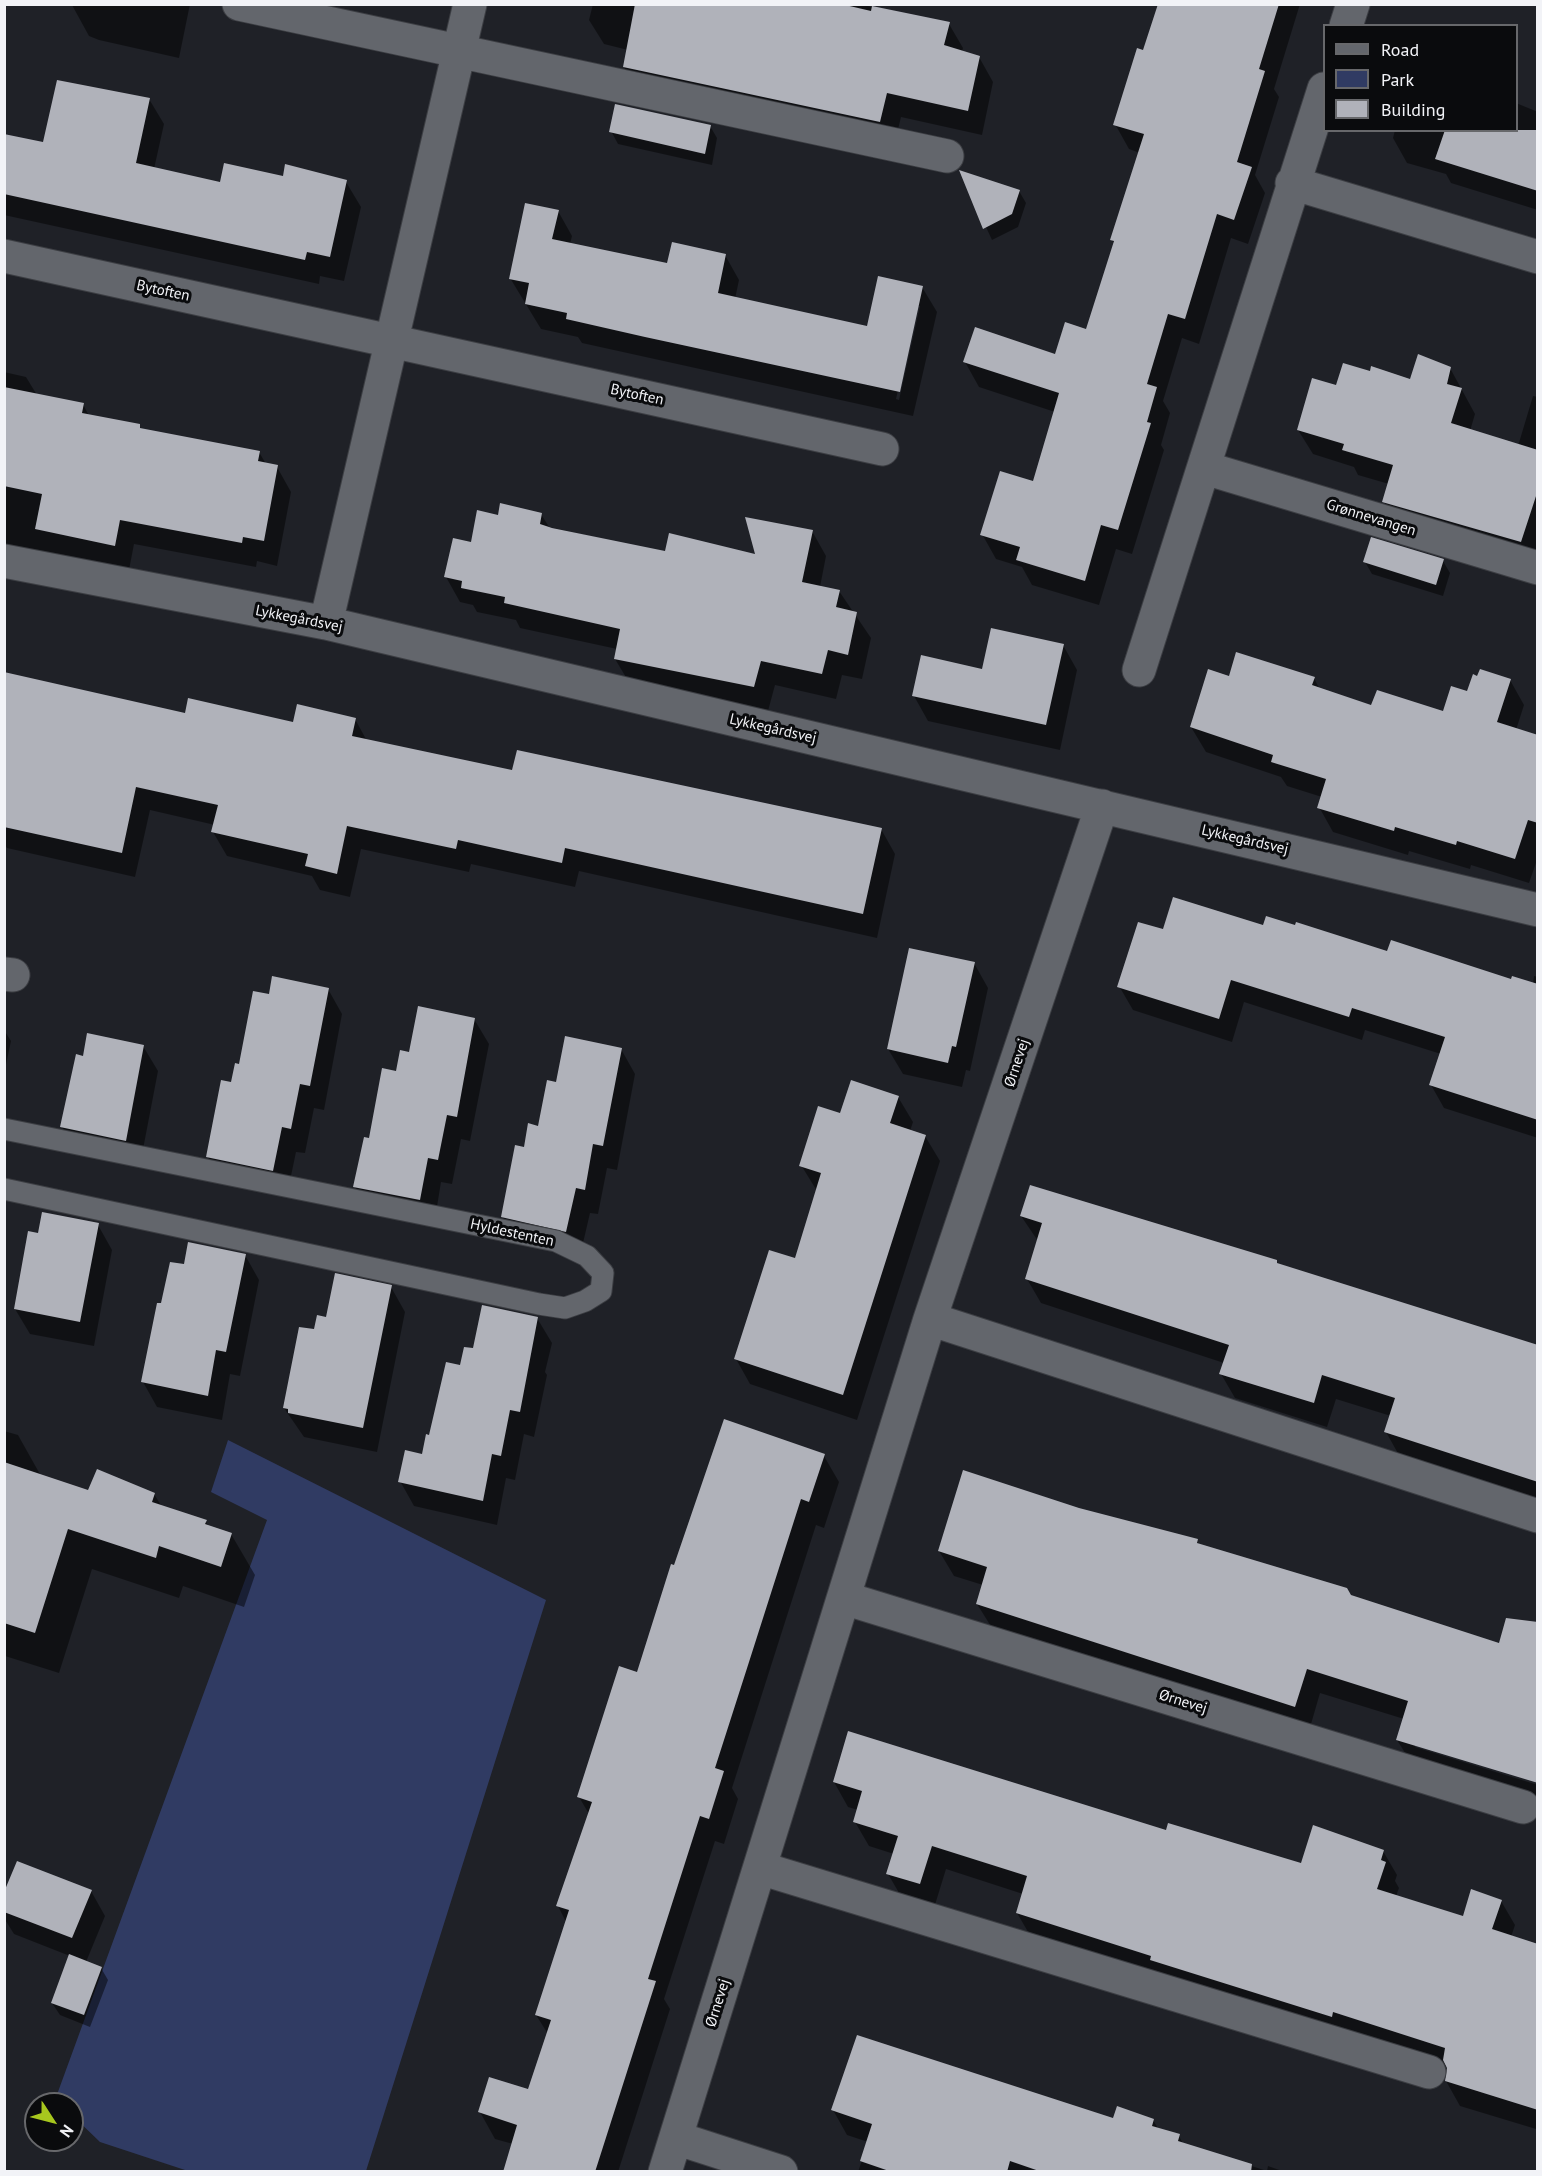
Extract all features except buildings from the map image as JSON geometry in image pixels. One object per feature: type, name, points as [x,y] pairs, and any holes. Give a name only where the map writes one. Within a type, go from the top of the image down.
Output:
[{"type":"street","points":[[239,4],[947,156]]},
{"type":"street","points":[[326,623],[470,4]]},
{"type":"street","points":[[1347,24],[1353,4]]},
{"type":"street","points":[[1139,670],[1292,183],[1323,92]]},
{"type":"street","points":[[1292,183],[1538,257]]},
{"type":"street","name":"Bytoften","points":[[4,256],[882,449]]},
{"type":"street","name":"Grønnevangen","points":[[1204,468],[1538,568]]},
{"type":"street","name":"Lykkegårdsvej","points":[[4,561],[326,623],[1538,910]]},
{"type":"street","name":"Ørnevej","points":[[665,2172],[930,1319],[1102,806]]},
{"type":"street","points":[[930,1319],[1538,1516]]},
{"type":"street","name":"Ørnevej","points":[[843,1598],[1523,1807]]},
{"type":"street","points":[[760,1868],[1429,2072]]},
{"type":"street","points":[[676,2138],[781,2172]]},
{"type":"lane","name":"Hyldestenten","points":[[4,1129],[556,1241],[587,1256],[603,1274],[601,1291],[585,1301],[565,1308],[539,1304],[4,1189]]},
{"type":"green space","points":[[228,1440],[546,1600],[366,2171],[188,2171],[100,2142],[84,2127],[84,2092],[58,2092],[267,1520],[211,1492]]}]
